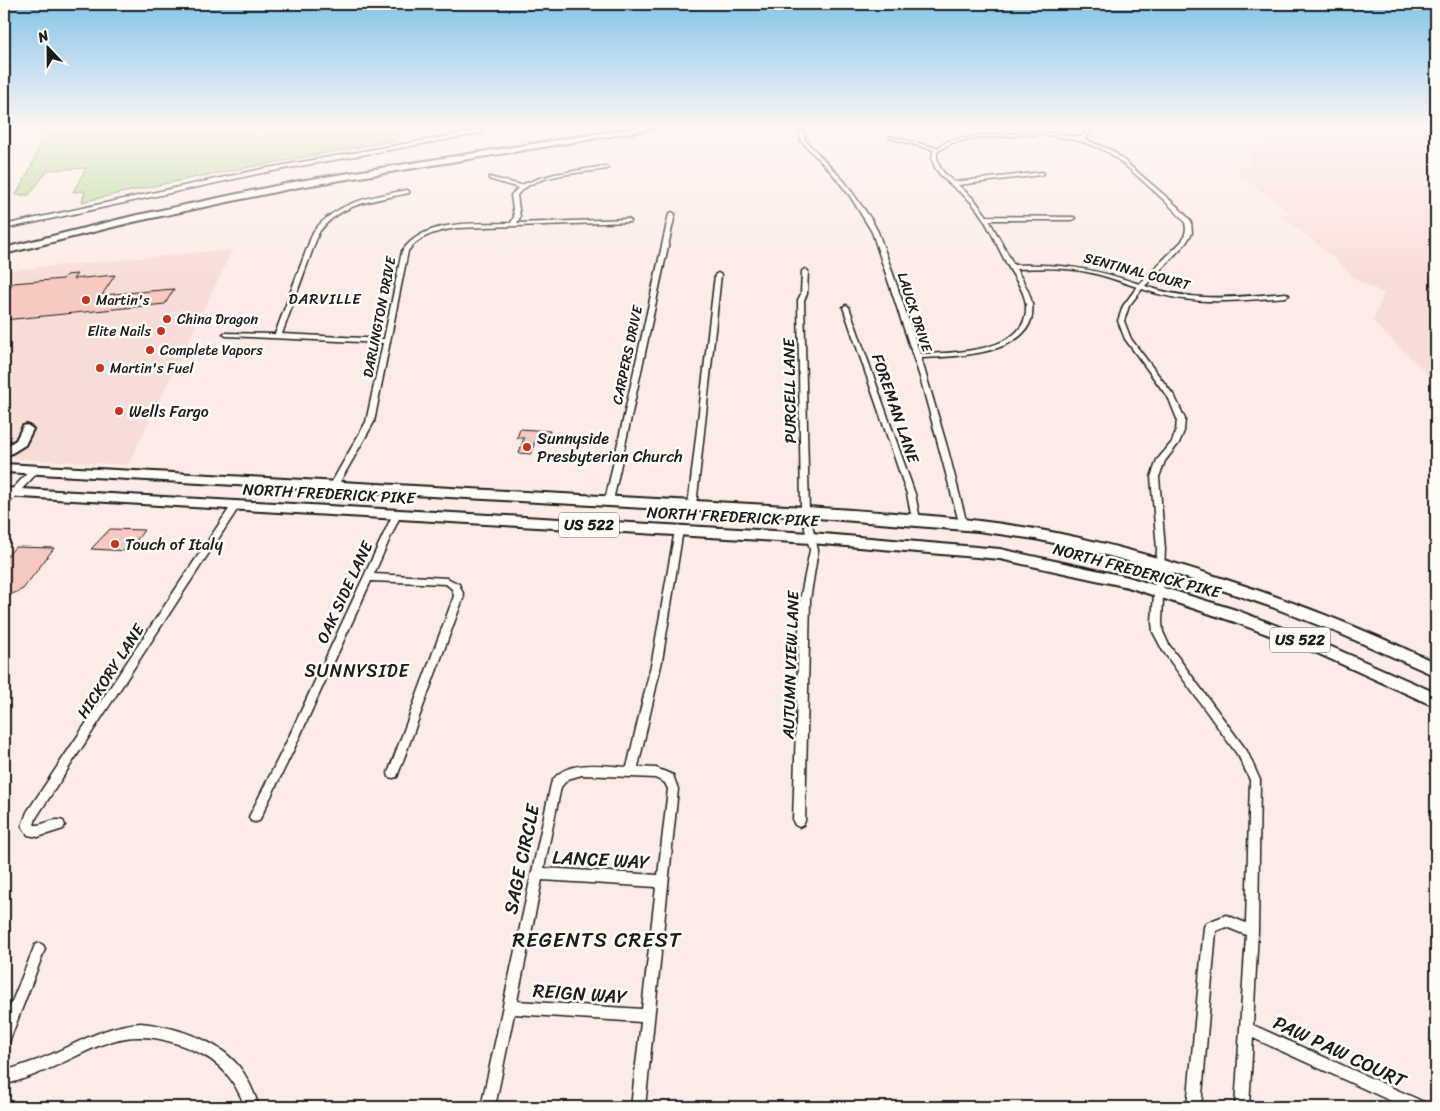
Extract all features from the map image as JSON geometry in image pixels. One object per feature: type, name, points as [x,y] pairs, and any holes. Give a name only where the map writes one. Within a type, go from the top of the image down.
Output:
[{"type":"highway","points":[[4,243],[138,211],[296,178]]},
{"type":"highway","points":[[4,252],[102,227],[330,178]]},
{"type":"main road","points":[[4,454],[21,442],[27,429]]},
{"type":"main road","name":"NORTH FREDERICK PIKE","points":[[4,468],[805,512],[963,524],[1046,536],[1159,564],[1316,618],[1436,670]]},
{"type":"main road","name":"NORTH FREDERICK PIKE","points":[[9,492],[811,538],[1000,554],[1079,570],[1159,591],[1274,630],[1436,700]]},
{"type":"main road","points":[[515,521],[525,497]]},
{"type":"street","points":[[4,227],[225,178]]},
{"type":"street","points":[[491,178],[521,186]]},
{"type":"street","points":[[514,224],[517,217],[514,195],[521,186],[550,178]]},
{"type":"street","name":"LAUCK DRIVE","points":[[837,178],[848,190],[871,224],[917,356],[946,450],[963,524]]},
{"type":"street","points":[[917,356],[954,355],[984,350],[1016,335],[1029,318],[1029,304],[986,218],[971,199],[947,178]]},
{"type":"street","points":[[954,184],[1003,178]]},
{"type":"street","points":[[1141,178],[1188,221],[1189,233],[1184,242],[1141,286],[1122,314],[1123,331],[1172,400],[1181,419],[1180,431],[1175,443],[1161,460],[1155,477],[1161,549],[1158,632],[1166,648],[1243,754],[1255,780],[1252,931],[1242,1107]]},
{"type":"street","points":[[278,336],[316,232],[324,223],[339,211],[354,204],[408,192]]},
{"type":"street","name":"CARPERS DRIVE","points":[[609,501],[672,214]]},
{"type":"street","points":[[986,218],[1072,218]]},
{"type":"street","name":"DARLINGTON DRIVE","points":[[333,487],[370,422],[405,250],[413,241],[431,232],[448,227],[628,221]]},
{"type":"street","name":"SENTINAL COURT","points":[[1011,266],[1075,268],[1100,273],[1173,296],[1195,299],[1286,295]]},
{"type":"street","name":"PURCELL LANE","points":[[805,271],[804,294],[801,300],[805,512]]},
{"type":"street","points":[[692,506],[718,274]]},
{"type":"street","name":"FOREMAN LANE","points":[[846,306],[851,315],[870,378],[911,494],[916,520]]},
{"type":"street","points":[[226,334],[388,340]]},
{"type":"street","points":[[4,503],[9,492],[36,470]]},
{"type":"street","name":"HICKORY LANE","points":[[59,825],[38,831],[32,831],[28,826],[31,816],[236,505]]},
{"type":"street","name":"AUTUMN VIEW LANE","points":[[799,821],[805,600],[814,550],[805,512]]},
{"type":"street","name":"OAK SIDE LANE","points":[[254,817],[290,746],[397,514]]},
{"type":"street","points":[[630,772],[658,661],[679,530]]},
{"type":"street","points":[[368,577],[446,581],[456,586],[459,591],[459,596],[393,773]]},
{"type":"street","name":"SAGE CIRCLE","points":[[488,1107],[556,784],[565,775],[573,771],[656,773],[669,779],[673,788],[638,1107]]},
{"type":"street","name":"LANCE WAY","points":[[537,874],[663,881]]},
{"type":"street","points":[[1194,1107],[1210,928],[1226,921],[1252,931]]},
{"type":"street","points":[[4,1037],[39,948]]},
{"type":"street","name":"REIGN WAY","points":[[509,1007],[648,1016]]},
{"type":"street","name":"PAW PAW COURT","points":[[1247,1029],[1419,1107]]},
{"type":"street","points":[[4,1078],[58,1058],[100,1038],[120,1032],[154,1031],[174,1036],[205,1048],[223,1058],[237,1072],[247,1091],[252,1107]]},
{"type":"shaded area","points":[[1241,178],[1436,178],[1436,382],[1373,322],[1384,293],[1360,282],[1307,235],[1280,216],[1290,213],[1278,202]]},
{"type":"shaded area","points":[[233,249],[128,465],[4,458],[4,271]]},
{"type":"green space","points":[[25,178],[42,178],[29,195],[16,195]]},
{"type":"green space","points":[[81,178],[192,178],[82,202],[85,191],[73,192]]},
{"type":"building","name":"Martin's","points":[[77,274],[73,279],[115,275],[102,295],[174,289],[165,304],[4,320],[4,295],[13,283],[63,279],[66,275]]},
{"type":"building","name":"Sunnyside Presbyterian Church","points":[[520,429],[550,431],[547,440],[539,439],[535,441],[531,454],[519,453],[524,438],[517,438]]},
{"type":"building","name":"Touch of Italy","points":[[110,529],[144,530],[129,551],[91,549]]},
{"type":"building","points":[[15,547],[54,548],[23,589],[4,598],[4,560]]},
{"type":"place","name":"Martin's","points":[[86,300]]},
{"type":"place","name":"China Dragon","points":[[167,319]]},
{"type":"place","name":"Elite Nails","points":[[161,331]]},
{"type":"place","name":"Complete Vapors","points":[[150,350]]},
{"type":"place","name":"Martin's Fuel","points":[[100,368]]},
{"type":"place","name":"Wells Fargo","points":[[119,411]]},
{"type":"place","name":"Sunnyside Presbyterian Church","points":[[527,447]]},
{"type":"place","name":"Touch of Italy","points":[[115,544]]},
{"type":"district","name":"DARVILLE","points":[[325,299]]},
{"type":"district","name":"SUNNYSIDE","points":[[357,671]]},
{"type":"district","name":"REGENTS CREST","points":[[597,940]]}]
